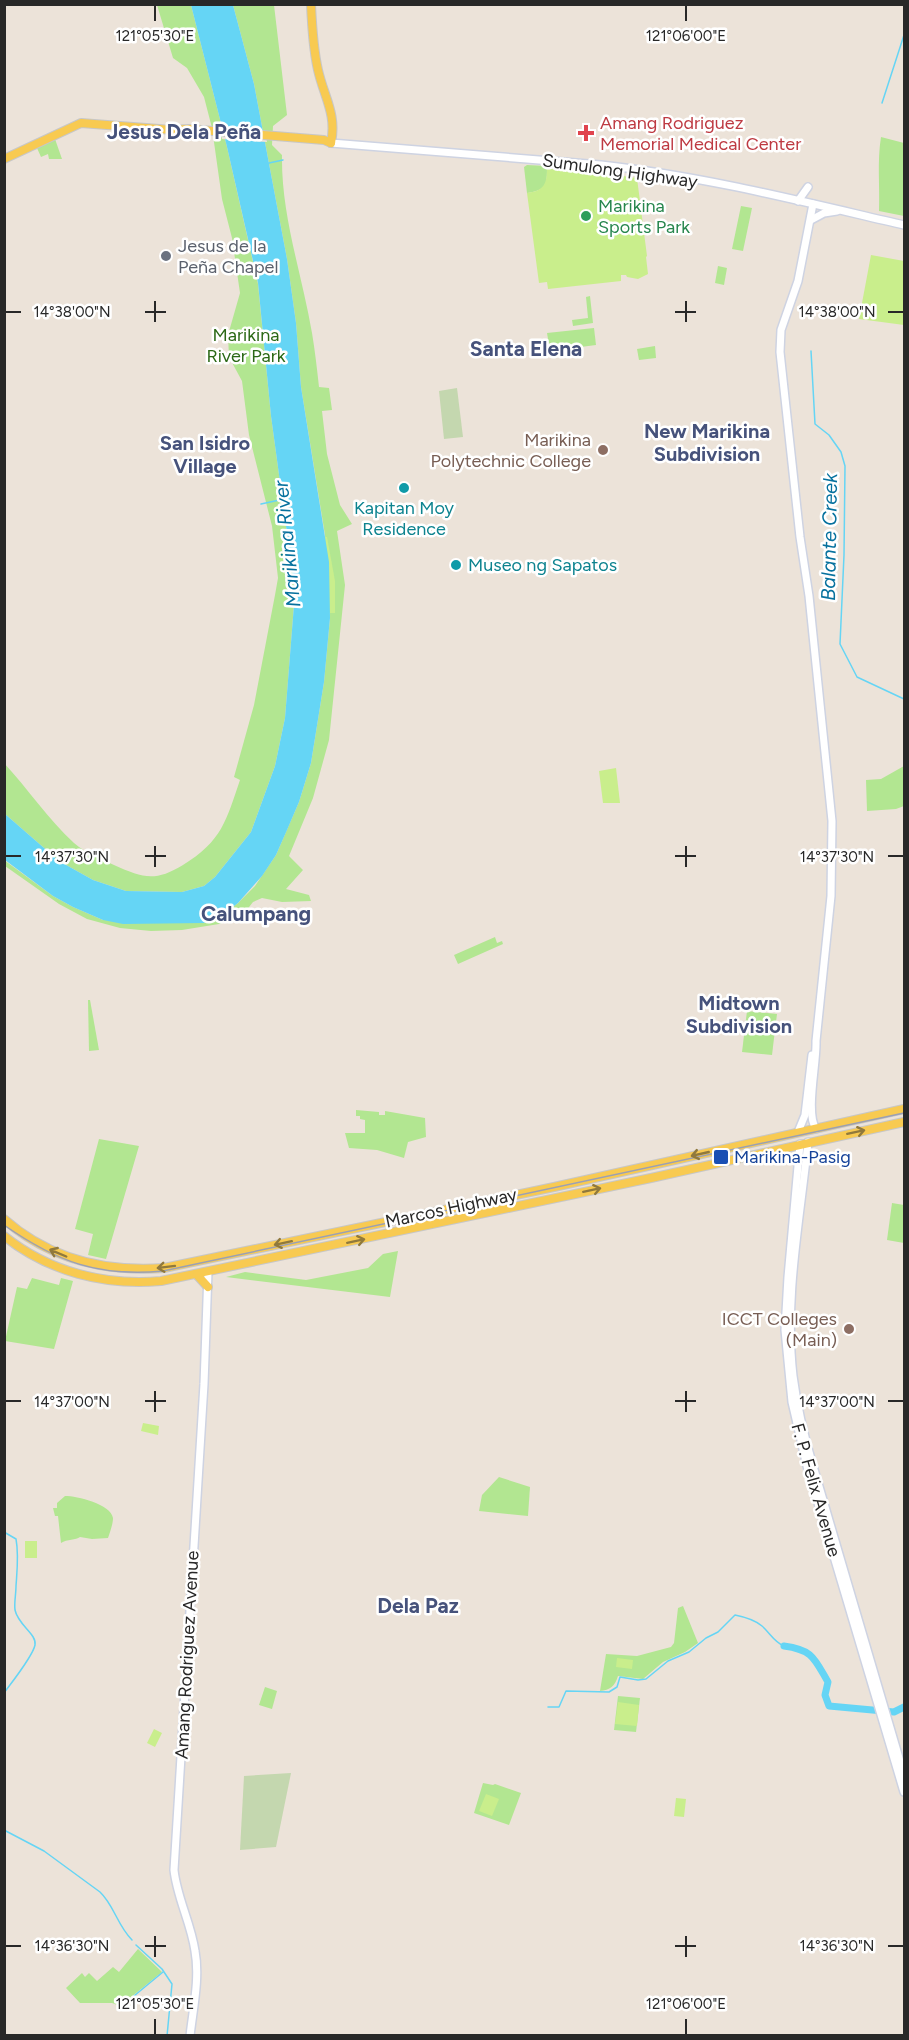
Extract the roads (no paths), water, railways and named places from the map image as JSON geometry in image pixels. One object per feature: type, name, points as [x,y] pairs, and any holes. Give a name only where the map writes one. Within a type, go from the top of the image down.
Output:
[{"type":"main road","points":[[4,159],[81,123],[326,143],[333,119],[318,72],[311,4]]},
{"type":"main road","name":"Sumulong Highway","points":[[326,143],[601,165],[667,174],[904,225]]},
{"type":"main road","points":[[798,201],[808,187]]},
{"type":"main road","points":[[798,1132],[804,1119],[816,1041],[831,896],[832,821],[809,596],[780,352],[781,330],[798,281],[813,204]]},
{"type":"main road","points":[[811,220],[824,213],[843,211]]},
{"type":"main road","points":[[816,1041],[811,1117],[816,1128]]},
{"type":"main road","name":"Marcos Highway","points":[[4,1219],[29,1238],[61,1255],[82,1262],[139,1270],[164,1268],[468,1205],[904,1109]]},
{"type":"main road","name":"Marcos Highway","points":[[4,1236],[55,1266],[81,1275],[111,1281],[147,1282],[197,1275],[904,1122]]},
{"type":"main road","name":"F. P. Felix Avenue","points":[[804,1143],[788,1309],[800,1420],[904,1792]]},
{"type":"main road","points":[[468,1205],[471,1216]]},
{"type":"main road","points":[[320,1235],[323,1248]]},
{"type":"main road","points":[[111,1281],[114,1268]]},
{"type":"main road","name":"Amang Rodriguez Avenue","points":[[190,2036],[196,1978],[195,1952],[178,1895],[174,1870],[204,1384],[208,1272]]},
{"type":"main road","points":[[197,1275],[208,1287]]},
{"type":"main road","name":"F. P. Felix Avenue","points":[[883,1713],[904,1775]]},
{"type":"water","points":[[191,5],[233,5],[254,84],[287,259],[296,323],[301,387],[329,562],[330,618],[324,682],[311,763],[299,802],[287,830],[276,855],[262,876],[238,903],[221,916],[204,923],[123,924],[103,920],[73,907],[53,896],[5,860],[5,814],[59,861],[93,880],[126,891],[182,892],[204,886],[215,877],[251,832],[275,766],[285,718],[295,592],[271,416],[258,283]]},
{"type":"waterway","points":[[882,103],[904,35]]},
{"type":"waterway","points":[[269,163],[283,160]]},
{"type":"waterway","name":"Balante Creek","points":[[811,351],[815,424],[829,435],[841,452],[845,466],[840,644],[857,677],[904,699]]},
{"type":"waterway","name":"Marikina River","points":[[261,504],[284,499]]},
{"type":"waterway","points":[[4,1532],[16,1539],[17,1545],[15,1610],[35,1641],[26,1662],[4,1693]]},
{"type":"waterway","points":[[548,1707],[559,1707],[566,1691],[609,1692],[617,1687],[620,1677],[646,1679],[668,1661],[689,1652],[706,1638],[718,1632],[735,1615],[759,1624],[784,1646]]},
{"type":"waterway","points":[[784,1646],[801,1650],[816,1661],[828,1682],[825,1695],[829,1706],[894,1712],[904,1707]]},
{"type":"waterway","points":[[4,1830],[44,1851],[100,1892],[132,1940]]},
{"type":"waterway","points":[[136,1945],[162,1969],[172,1984],[167,2036]]},
{"type":"waterway","points":[[123,2005],[163,1972]]},
{"type":"railway","points":[[4,1225],[42,1249],[79,1264],[118,1272],[163,1271],[904,1113]]},
{"type":"place","name":"Amang Rodriguez Memorial Medical Center","points":[[586,133]]},
{"type":"place","name":"Marikina Sports Park","points":[[586,216]]},
{"type":"place","name":"Jesus de la Peña Chapel","points":[[166,256]]},
{"type":"place","name":"Marikina Polytechnic College","points":[[603,450]]},
{"type":"place","name":"Kapitan Moy Residence","points":[[404,488]]},
{"type":"place","name":"Museo ng Sapatos","points":[[456,565]]},
{"type":"place","name":"Marikina-Pasig","points":[[721,1157]]},
{"type":"place","name":"ICCT Colleges (Main)","points":[[849,1329]]},
{"type":"district","name":"Jesus Dela Peña","points":[[184,131]]},
{"type":"district","name":"Santa Elena","points":[[526,348]]},
{"type":"district","name":"New Marikina Subdivision","points":[[707,442]]},
{"type":"district","name":"San Isidro Village","points":[[205,454]]},
{"type":"district","name":"Calumpang","points":[[256,913]]},
{"type":"district","name":"Midtown Subdivision","points":[[739,1014]]},
{"type":"district","name":"Dela Paz","points":[[418,1605]]},
{"type":"park label","name":"Marikina River Park","points":[[246,345]]}]
